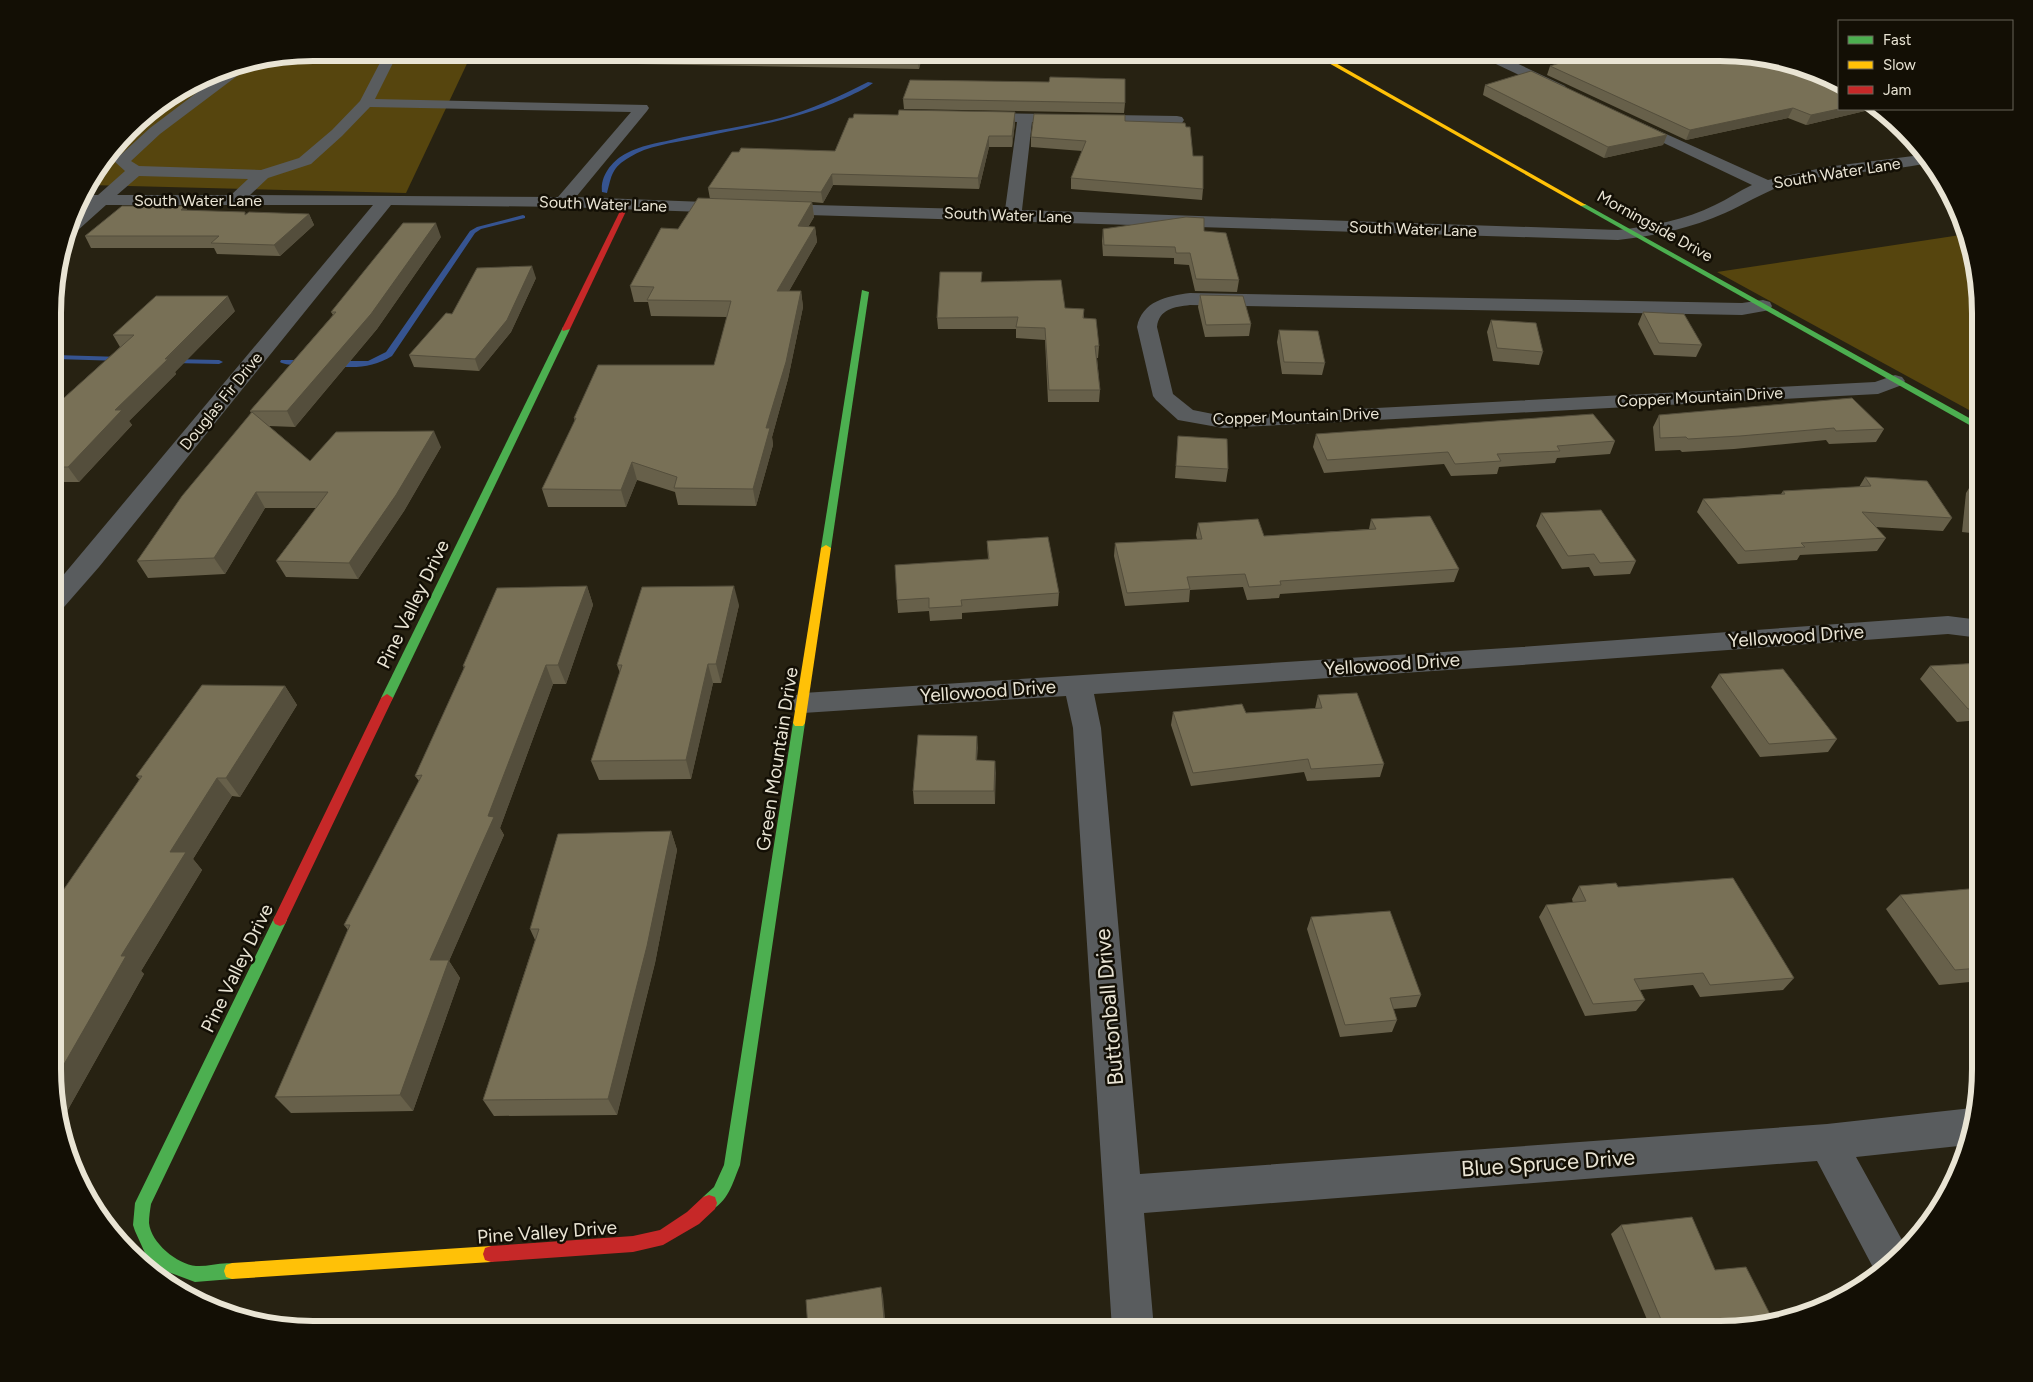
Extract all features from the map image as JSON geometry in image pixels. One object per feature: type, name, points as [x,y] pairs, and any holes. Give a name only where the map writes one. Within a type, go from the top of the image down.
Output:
[{"type":"street","points":[[228,76],[156,131],[122,160],[135,171],[262,175],[305,161],[337,133],[366,103],[387,61]]},
{"type":"street","name":"Morningside Drive","points":[[1328,61],[1972,424]]},
{"type":"street","points":[[1501,61],[1572,94]]},
{"type":"street","points":[[1772,67],[1838,94]]},
{"type":"street","points":[[366,103],[642,108],[563,202]]},
{"type":"street","points":[[1616,115],[1765,185]]},
{"type":"street","points":[[958,116],[1177,120]]},
{"type":"street","points":[[1013,214],[1025,118]]},
{"type":"street","name":"South Water Lane","points":[[765,209],[1013,214],[1598,235],[1635,233],[1702,216],[1765,185],[1813,174],[1920,160]]},
{"type":"street","points":[[79,220],[135,171]]},
{"type":"street","points":[[235,200],[262,175]]},
{"type":"street","name":"South Water Lane","points":[[88,200],[563,202],[745,208]]},
{"type":"street","name":"Douglas Fir Drive","points":[[61,594],[386,200]]},
{"type":"street","name":"Pine Valley Drive","points":[[626,205],[142,1203],[141,1225],[151,1247],[169,1264],[195,1274],[633,1244],[663,1237],[693,1218]]},
{"type":"street","name":"Green Mountain Drive","points":[[693,1218],[720,1193],[732,1166],[865,292]]},
{"type":"street","name":"Copper Mountain Drive","points":[[1763,306],[1742,309],[1594,308],[1190,299],[1176,300],[1154,310],[1147,319],[1147,327],[1163,396],[1186,415],[1223,422],[1878,388],[1895,381]]},
{"type":"street","name":"Yellowood Drive","points":[[803,703],[1948,625],[1972,628]]},
{"type":"street","name":"Buttonball Drive","points":[[1078,685],[1087,728],[1132,1321]]},
{"type":"street","name":"Blue Spruce Drive","points":[[1124,1195],[1827,1142],[1965,1127]]},
{"type":"street","points":[[1827,1142],[1889,1256]]},
{"type":"shaded area","points":[[313,61],[468,61],[406,193],[96,185],[113,160],[147,124],[187,95],[217,80],[248,70],[280,63]]},
{"type":"shaded area","points":[[1959,235],[1970,280],[1972,412],[1717,272]]},
{"type":"building","points":[[748,61],[919,61],[918,64]]},
{"type":"building","points":[[1567,61],[1720,61],[1753,63],[1801,75],[1838,91],[1838,109],[1811,115],[1793,108],[1690,130],[1550,66]]},
{"type":"building","points":[[1531,71],[1667,135],[1608,147],[1485,85]]},
{"type":"building","points":[[1050,77],[1125,79],[1125,103],[903,99],[910,80],[1049,82]]},
{"type":"building","points":[[899,110],[1015,112],[1012,136],[989,136],[978,178],[832,174],[821,192],[708,188],[732,152],[739,152],[741,148],[835,151],[849,118],[853,118],[854,114],[898,115]]},
{"type":"building","points":[[1034,114],[1125,115],[1125,121],[1185,123],[1186,127],[1190,127],[1193,156],[1203,156],[1203,189],[1071,178],[1086,141],[1031,137]]},
{"type":"building","points":[[698,198],[812,202],[798,226],[815,227],[777,291],[801,291],[786,362],[766,428],[770,428],[753,489],[674,488],[677,477],[632,462],[621,490],[542,489],[576,418],[574,418],[598,365],[714,365],[731,301],[647,300],[654,287],[630,286],[661,228],[678,229]]},
{"type":"building","points":[[122,206],[185,206],[181,210],[245,212],[245,215],[249,212],[309,214],[274,245],[211,243],[219,236],[85,236]]},
{"type":"building","points":[[1186,217],[1204,218],[1204,231],[1226,233],[1239,280],[1196,279],[1190,253],[1176,253],[1175,247],[1104,245],[1103,229]]},
{"type":"building","points":[[403,223],[436,223],[371,314],[287,411],[250,411],[336,312],[331,312]]},
{"type":"building","points":[[532,266],[507,320],[475,359],[409,355],[446,313],[452,314],[477,268]]},
{"type":"building","points":[[940,272],[982,272],[981,282],[1061,280],[1065,308],[1084,309],[1083,318],[1096,319],[1099,346],[1095,346],[1100,390],[1049,390],[1045,328],[1016,327],[1018,317],[937,318]]},
{"type":"building","points":[[1200,295],[1243,296],[1251,324],[1206,325]]},
{"type":"building","points":[[156,296],[228,296],[165,359],[168,359],[115,410],[122,410],[68,467],[61,467],[61,401],[134,335],[113,335]]},
{"type":"building","points":[[1643,312],[1684,314],[1702,345],[1659,343]]},
{"type":"building","points":[[1491,320],[1536,323],[1543,352],[1497,348]]},
{"type":"building","points":[[1279,330],[1318,331],[1325,363],[1284,362]]},
{"type":"building","points":[[1852,398],[1884,429],[1836,431],[1834,428],[1688,439],[1686,437],[1660,438],[1659,415]]},
{"type":"building","points":[[252,412],[310,461],[336,432],[434,431],[396,495],[349,563],[276,561],[328,492],[256,492],[214,558],[137,561],[182,496]]},
{"type":"building","points":[[1593,414],[1615,441],[1557,446],[1560,451],[1497,454],[1501,461],[1455,464],[1448,452],[1327,460],[1316,434]]},
{"type":"building","points":[[1178,436],[1227,439],[1228,469],[1176,466]]},
{"type":"building","points":[[1865,477],[1927,481],[1952,518],[1862,512],[1886,538],[1801,543],[1805,547],[1745,551],[1703,499],[1785,494],[1783,491],[1871,486]]},
{"type":"building","points":[[1601,510],[1636,561],[1600,563],[1594,554],[1568,556],[1541,513]]},
{"type":"building","points":[[1430,516],[1459,569],[1280,581],[1281,585],[1249,587],[1245,574],[1187,577],[1190,589],[1127,593],[1115,543],[1202,539],[1198,523],[1258,519],[1264,536],[1376,529],[1371,519]]},
{"type":"building","points":[[1048,537],[1059,593],[961,600],[962,606],[929,608],[929,598],[897,600],[895,565],[989,559],[987,541]]},
{"type":"building","points":[[587,586],[558,665],[546,665],[488,816],[494,817],[430,960],[449,960],[400,1095],[275,1097],[350,925],[344,925],[422,775],[415,776],[465,666],[463,666],[497,588]]},
{"type":"building","points":[[734,586],[716,664],[708,664],[686,760],[591,761],[622,665],[617,665],[642,587]]},
{"type":"building","points":[[1972,663],[1972,709],[1968,709],[1930,666]]},
{"type":"building","points":[[1783,669],[1837,739],[1769,744],[1719,674]]},
{"type":"building","points":[[202,685],[285,686],[226,778],[217,778],[170,852],[186,852],[121,956],[126,956],[61,1069],[61,893],[142,776],[136,776]]},
{"type":"building","points":[[1357,693],[1384,764],[1311,769],[1308,759],[1193,773],[1173,712],[1242,704],[1246,713],[1322,708],[1318,695]]},
{"type":"building","points":[[918,735],[977,736],[976,760],[995,761],[994,791],[913,791]]},
{"type":"building","points":[[671,831],[647,946],[608,1099],[483,1100],[539,929],[530,929],[558,834]]},
{"type":"building","points":[[1733,878],[1794,978],[1710,985],[1703,973],[1634,979],[1645,1000],[1593,1004],[1546,905],[1586,901],[1579,886],[1616,883],[1618,887]]},
{"type":"building","points":[[1972,889],[1972,969],[1955,970],[1900,895]]},
{"type":"building","points":[[1390,911],[1421,995],[1390,998],[1397,1020],[1345,1025],[1311,917]]},
{"type":"building","points":[[1692,1217],[1715,1270],[1746,1267],[1771,1316],[1753,1319],[1720,1321],[1662,1321],[1621,1225]]},
{"type":"building","points":[[881,1287],[884,1321],[807,1321],[806,1300]]},
{"type":"waterway","points":[[605,192],[604,186],[608,174],[616,164],[631,153],[682,139],[796,115],[834,101],[870,83]]},
{"type":"waterway","points":[[332,363],[369,363],[389,354],[472,232],[479,228],[523,217]]},
{"type":"waterway","points":[[61,357],[122,359]]},
{"type":"waterway","points":[[173,361],[219,362]]},
{"type":"waterway","points":[[284,362],[306,362]]},
{"type":"traffic: fast","points":[[1583,205],[1972,424]]},
{"type":"traffic: fast","points":[[826,548],[865,292]]},
{"type":"traffic: fast","points":[[387,698],[566,329]]},
{"type":"traffic: fast","points":[[709,1203],[720,1193],[732,1165],[799,723]]},
{"type":"traffic: fast","points":[[232,1271],[195,1274],[169,1264],[151,1247],[141,1225],[143,1203],[280,920]]},
{"type":"traffic: slow","points":[[1328,61],[1583,205]]},
{"type":"traffic: slow","points":[[799,723],[826,548]]},
{"type":"traffic: slow","points":[[232,1271],[491,1254]]},
{"type":"traffic: jam","points":[[566,329],[626,205]]},
{"type":"traffic: jam","points":[[280,920],[387,698]]},
{"type":"traffic: jam","points":[[491,1254],[633,1244],[663,1237],[693,1218],[709,1203]]}]
